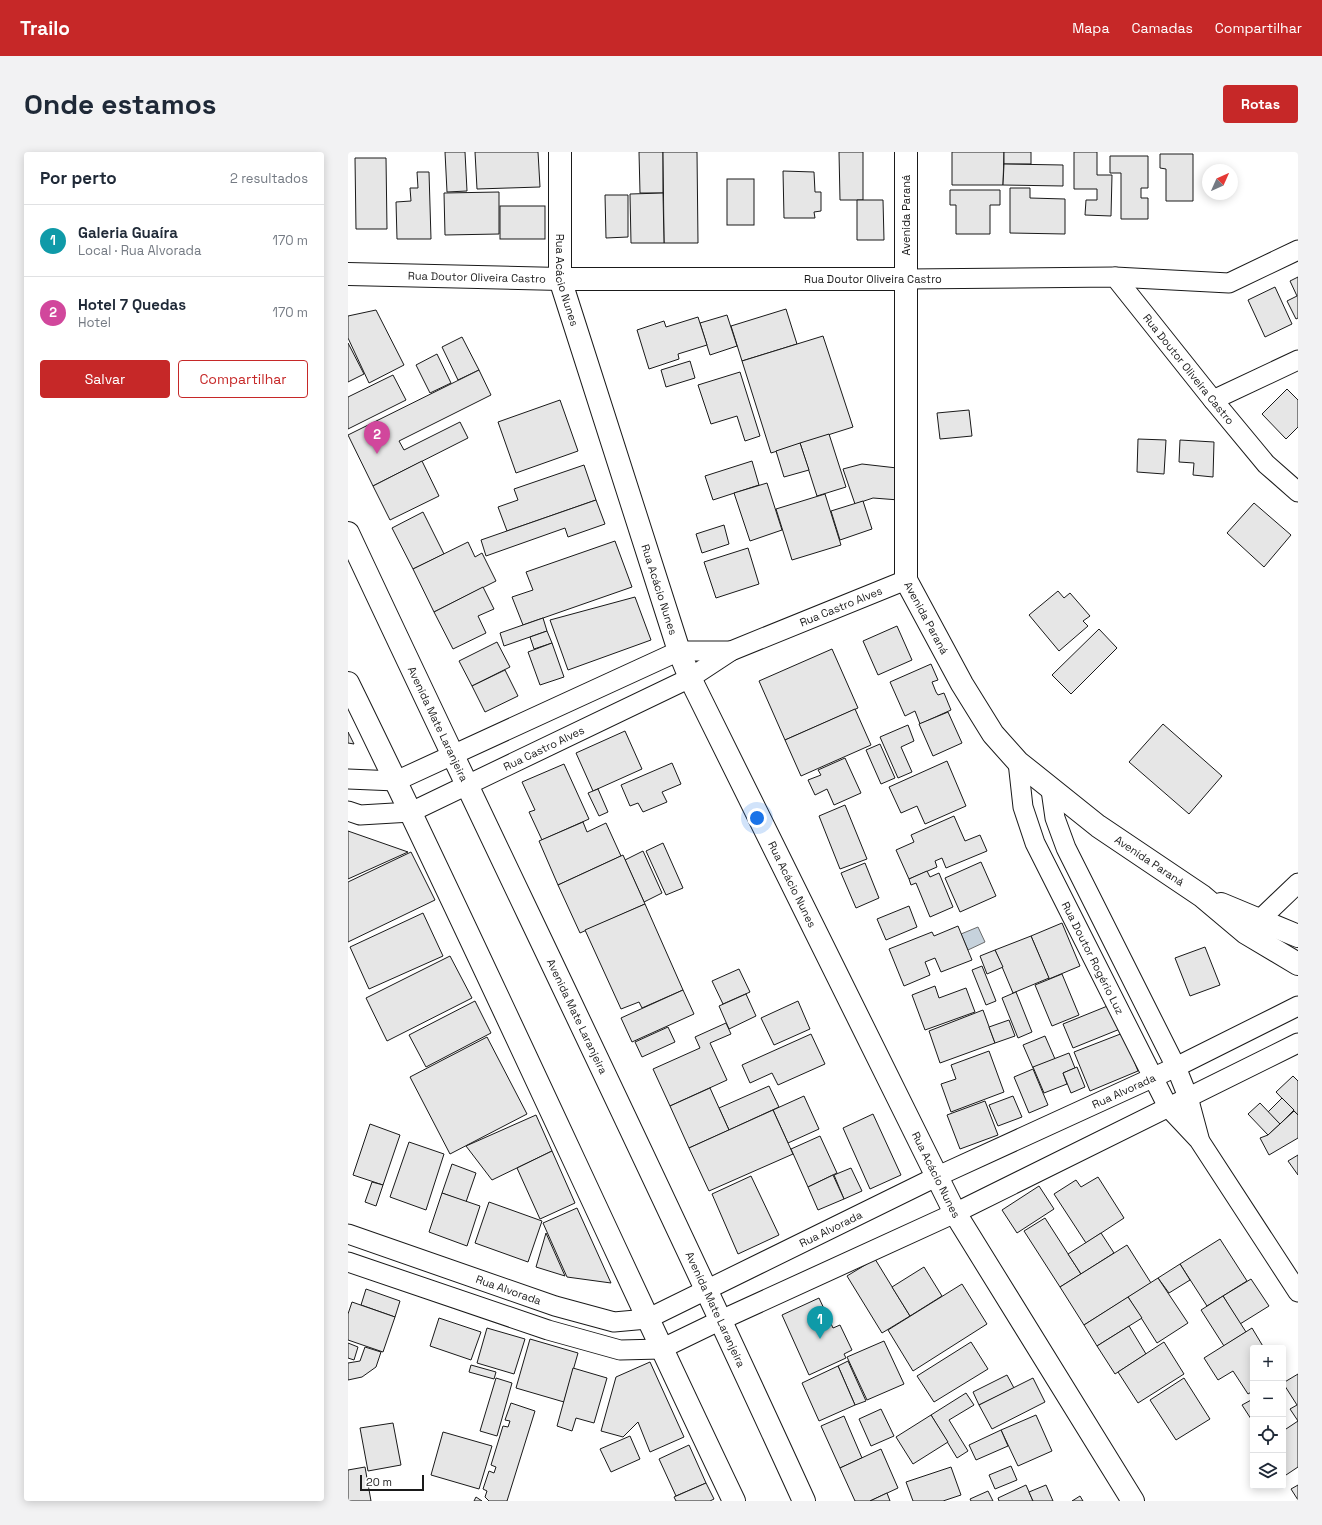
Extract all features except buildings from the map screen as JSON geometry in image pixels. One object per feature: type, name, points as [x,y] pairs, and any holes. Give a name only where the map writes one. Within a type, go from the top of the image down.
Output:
[{"type":"street","name":"Rua Acácio Nunes","points":[[560,152],[560,279],[679,651],[690,678],[938,1176],[954,1213],[1133,1501]]},
{"type":"street","name":"Avenida Paraná","points":[[906,152],[906,580],[962,684],[993,734],[1018,762],[1051,790],[1098,826],[1202,896],[1252,926],[1298,964]]},
{"type":"street","points":[[1116,277],[1229,283],[1298,250]]},
{"type":"street","name":"Rua Doutor Oliveira Castro","points":[[348,274],[560,279],[907,279],[1116,277],[1213,400],[1266,464],[1298,492]]},
{"type":"street","points":[[1213,400],[1298,360]]},
{"type":"street","name":"Avenida Mate Laranjeira","points":[[348,533],[466,785],[707,1289],[804,1501]]},
{"type":"street","name":"Rua Castro Alves","points":[[348,811],[360,815],[411,812],[690,678],[731,651],[906,580]]},
{"type":"street","name":"Rua Castro Alves","points":[[348,779],[396,781],[679,651],[731,651]]},
{"type":"street","points":[[348,683],[411,812],[661,1349],[734,1501]]},
{"type":"street","name":"Rua Doutor Rogério Luz","points":[[1018,762],[1023,807],[1035,842],[1152,1077],[1168,1107],[1199,1140],[1298,1292]]},
{"type":"street","name":"Rua Doutor Rogério Luz","points":[[1051,790],[1056,818],[1066,848],[1176,1067],[1188,1097],[1199,1140]]},
{"type":"street","points":[[1252,926],[1298,883]]},
{"type":"street","name":"Avenida Paraná","points":[[1252,926],[1298,936]]},
{"type":"street","name":"Rua Alvorada","points":[[348,1234],[555,1306],[614,1322],[647,1319],[938,1176],[1176,1067],[1298,1006]]},
{"type":"street","points":[[348,1262],[548,1330],[620,1350],[661,1349],[954,1213],[1298,1043]]},
{"type":"street","points":[[548,1330],[555,1306]]},
{"type":"shaded area","points":[[978,927],[985,942],[968,950],[961,934]]},
{"type":"place","name":"Hotel 7 Quedas","points":[[377,454]]},
{"type":"place","name":"Galeria Guaíra","points":[[820,1339]]}]
